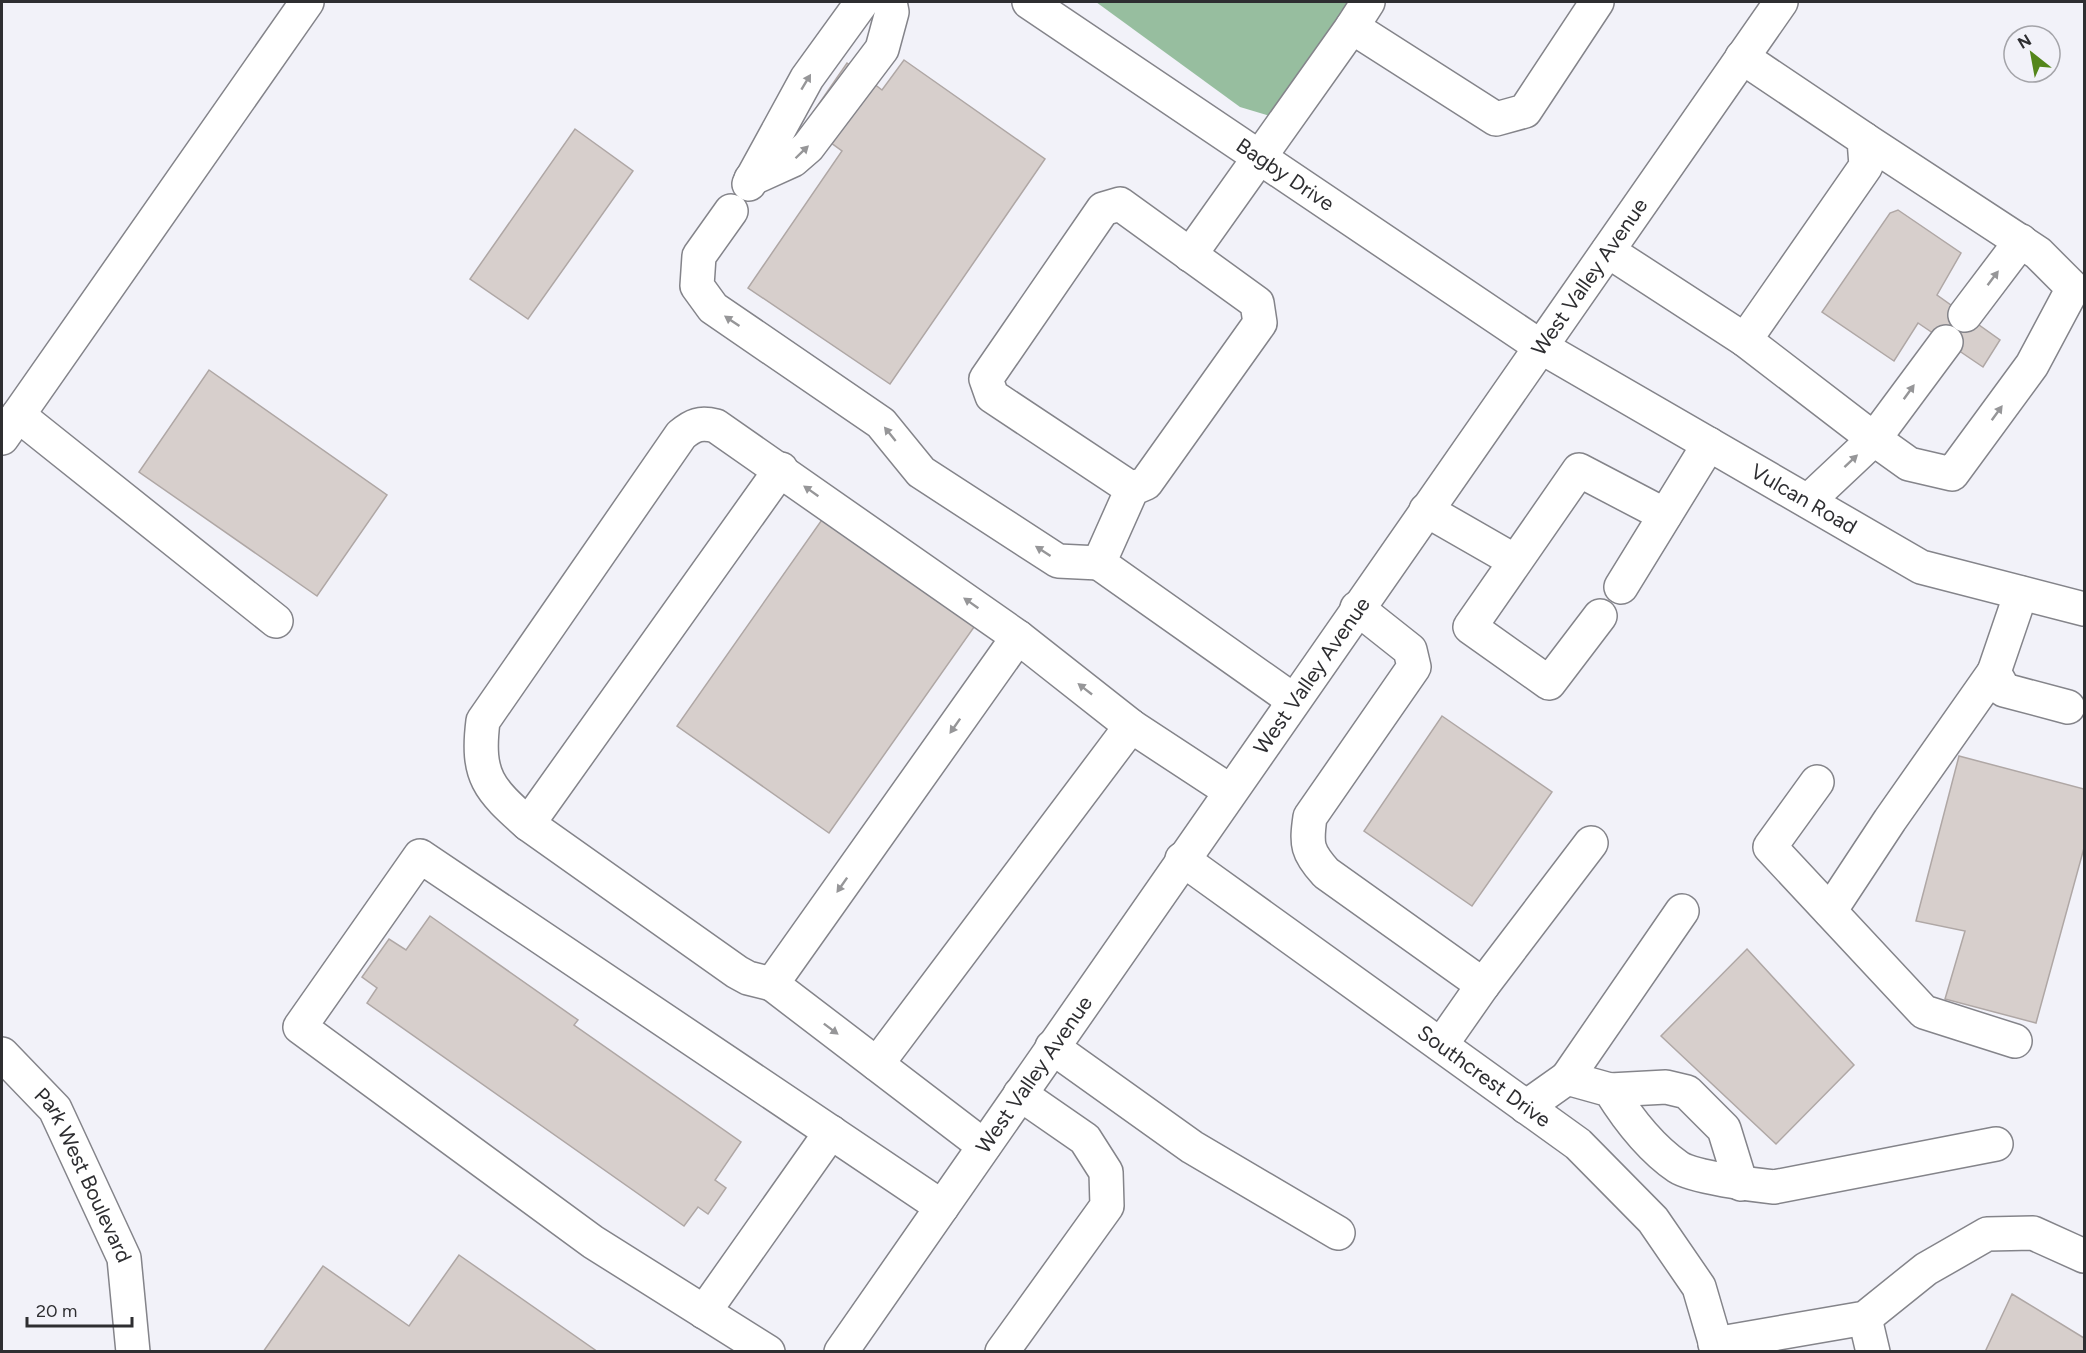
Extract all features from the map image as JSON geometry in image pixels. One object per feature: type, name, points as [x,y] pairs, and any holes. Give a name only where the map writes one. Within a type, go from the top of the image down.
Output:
[{"type":"street","points":[[276,621],[10,427],[307,2]]},
{"type":"street","points":[[862,2],[807,78],[743,193],[699,256],[697,286],[713,308],[881,423],[921,472],[1058,561],[1099,562],[1293,700]]},
{"type":"street","points":[[743,193],[793,160],[808,147],[882,50],[892,12],[890,2]]},
{"type":"street","name":"Bagby Drive","points":[[1029,2],[1260,155],[1541,347]]},
{"type":"street","points":[[1190,255],[1360,14],[1496,119],[1525,111],[1597,2]]},
{"type":"street","name":"West Valley Avenue","points":[[841,1352],[1182,859],[1781,2]]},
{"type":"street","points":[[1608,251],[1745,340],[1909,464],[1952,474],[2032,365],[2073,288],[2038,253],[2021,241],[1742,57]]},
{"type":"street","points":[[1745,340],[1866,166],[1864,139]]},
{"type":"street","points":[[1099,562],[1132,489],[1146,483],[1260,323],[1257,303],[1120,204],[1102,209],[986,379],[992,396],[1132,489]]},
{"type":"street","points":[[1965,315],[2021,241]]},
{"type":"street","points":[[1808,501],[1874,439],[1946,342]]},
{"type":"street","name":"Vulcan Road","points":[[1541,347],[1921,567],[2085,609]]},
{"type":"street","points":[[984,1146],[772,984],[748,978],[737,972],[528,824],[495,795],[486,778],[480,755],[483,721],[681,435],[694,425],[705,423],[716,426],[1018,637],[1131,726],[1230,791]]},
{"type":"street","points":[[1621,587],[1709,444]]},
{"type":"street","points":[[528,824],[781,470]]},
{"type":"street","points":[[1600,616],[1549,683],[1470,627],[1579,470],[1665,515]]},
{"type":"street","points":[[1426,510],[1515,561]]},
{"type":"street","points":[[1830,911],[1890,820],[1994,672],[2021,593]]},
{"type":"street","points":[[1357,608],[1410,650],[1414,667],[1310,817],[1307,839],[1311,857],[1326,873],[1483,986]]},
{"type":"street","points":[[772,984],[1018,637]]},
{"type":"street","points":[[1994,672],[2004,690],[2068,706]]},
{"type":"street","points":[[877,1064],[1131,726]]},
{"type":"street","points":[[1817,782],[1770,846],[1924,1012],[2015,1041]]},
{"type":"street","points":[[1441,1045],[1591,843]]},
{"type":"street","points":[[768,1352],[593,1242],[300,1027],[420,856],[942,1207]]},
{"type":"street","name":"Southcrest Drive","points":[[1182,859],[1578,1144],[1653,1220],[1699,1287],[1717,1348]]},
{"type":"street","points":[[1526,1107],[1567,1078],[1682,911]]},
{"type":"street","points":[[1052,1047],[1192,1147],[1338,1233]]},
{"type":"street","name":"Park West Boulevard","points":[[2,1054],[55,1109],[124,1258],[133,1352]]},
{"type":"street","points":[[1567,1078],[1610,1090],[1666,1087],[1687,1092],[1724,1128],[1741,1184]]},
{"type":"street","points":[[1610,1090],[1630,1123],[1680,1168],[1741,1184],[1774,1187],[1996,1144]]},
{"type":"street","points":[[1002,1352],[1107,1206],[1106,1172],[1084,1139],[1020,1094]]},
{"type":"street","points":[[704,1312],[831,1132]]},
{"type":"street","points":[[1717,1348],[1865,1318],[1926,1269],[1987,1234],[2033,1233],[2085,1256]]},
{"type":"street","points":[[1865,1318],[1873,1352]]},
{"type":"green space","points":[[1096,2],[1348,2],[1270,116],[1240,107]]},
{"type":"building","points":[[904,60],[1045,159],[890,384],[748,288],[842,151],[805,124],[847,63],[882,90]]},
{"type":"building","points":[[575,129],[633,171],[528,319],[470,279]]},
{"type":"building","points":[[1898,210],[1961,253],[1937,295],[2000,340],[1983,367],[1918,323],[1894,361],[1822,312],[1890,213]]},
{"type":"building","points":[[209,370],[387,495],[317,596],[139,472]]},
{"type":"building","points":[[826,514],[979,620],[829,833],[677,726]]},
{"type":"building","points":[[1442,716],[1552,792],[1472,906],[1364,831]]},
{"type":"building","points":[[1959,756],[2084,789],[2084,848],[2036,1023],[1945,999],[1965,931],[1916,921]]},
{"type":"building","points":[[430,916],[578,1020],[574,1025],[741,1142],[715,1180],[726,1188],[708,1214],[698,1207],[684,1226],[367,1003],[377,988],[362,977],[389,939],[406,950]]},
{"type":"building","points":[[1747,949],[1854,1065],[1776,1144],[1661,1036]]},
{"type":"building","points":[[459,1255],[598,1352],[263,1352],[323,1266],[409,1326]]},
{"type":"building","points":[[2012,1294],[2084,1338],[2084,1352],[1985,1352]]}]
